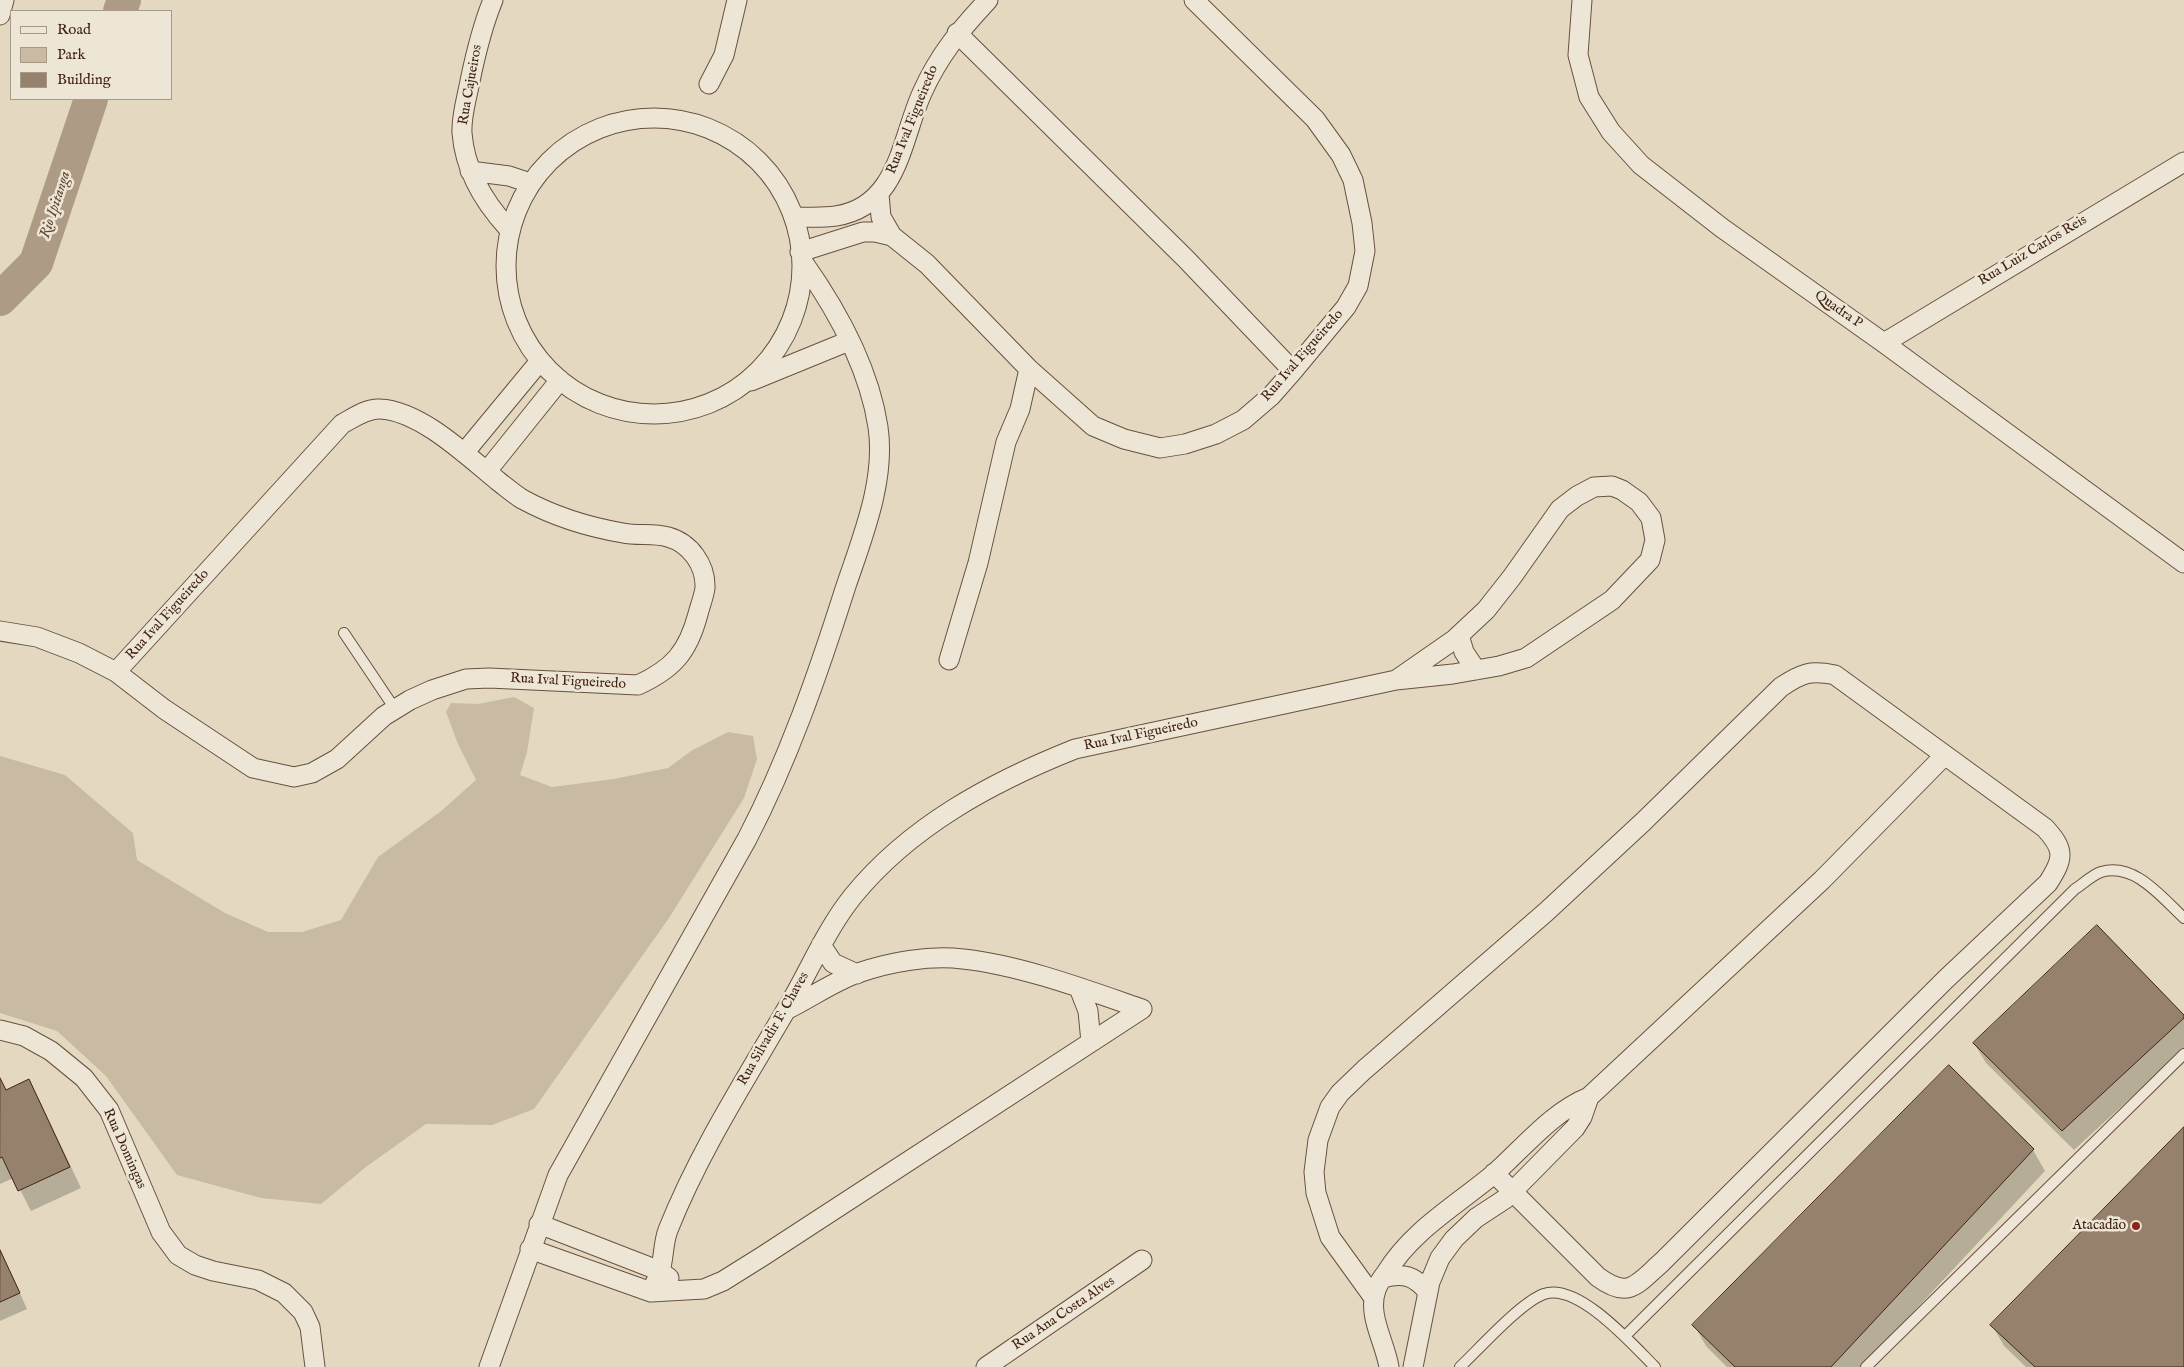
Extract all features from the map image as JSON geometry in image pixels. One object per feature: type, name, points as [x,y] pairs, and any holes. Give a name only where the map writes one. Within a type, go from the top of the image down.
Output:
[{"type":"street","points":[[0,15],[4,0]]},
{"type":"street","name":"Rua Cajueiros","points":[[493,0],[479,37],[464,113],[462,133],[470,171],[479,192],[490,209],[508,228]]},
{"type":"street","points":[[709,84],[724,55],[737,0]]},
{"type":"street","name":"Rua Ival Figueiredo","points":[[794,217],[838,216],[854,211],[879,194],[894,171],[921,94],[938,60],[957,33],[988,0]]},
{"type":"street","name":"Rua Ival Figueiredo","points":[[801,257],[863,232],[875,232],[892,236],[927,264],[1029,369],[1093,426],[1124,439],[1160,448],[1185,444],[1216,434],[1243,420],[1271,396],[1331,327],[1358,286],[1365,251],[1362,223],[1354,180],[1341,155],[1315,119],[1194,0]]},
{"type":"street","name":"Quadra P","points":[[1582,0],[1578,55],[1589,97],[1611,132],[1641,165],[1722,228],[1884,343],[2184,563]]},
{"type":"street","points":[[957,33],[1186,259],[1293,371]]},
{"type":"street","points":[[745,384],[777,350],[797,308],[801,257],[794,217],[772,176],[738,144],[695,123],[649,117],[603,126],[562,149],[530,183],[508,228],[505,268],[514,314],[540,360],[560,380],[601,404],[632,413],[672,414],[711,404],[745,384],[849,341]]},
{"type":"street","name":"Rua Luiz Carlos Reis","points":[[1884,343],[2008,266],[2184,162]]},
{"type":"street","points":[[470,171],[509,176],[530,183]]},
{"type":"street","points":[[879,194],[881,217],[892,236]]},
{"type":"street","points":[[488,1367],[558,1176],[743,848],[766,802],[831,632],[872,502],[879,465],[878,428],[870,392],[849,341],[801,257]]},
{"type":"street","points":[[464,453],[540,360]]},
{"type":"street","points":[[949,660],[978,563],[1006,442],[1020,409],[1029,369]]},
{"type":"street","points":[[487,471],[560,380]]},
{"type":"street","points":[[1020,409],[1050,388]]},
{"type":"street","name":"Rua Ival Figueiredo","points":[[0,631],[37,637],[79,653],[116,672],[164,709],[253,768],[294,777],[312,773],[337,759],[394,709],[432,690],[466,679],[507,678],[638,685],[660,675],[674,663],[687,645],[695,627],[705,588],[702,565],[683,544],[668,537],[623,533],[558,515],[521,498],[424,424],[399,413],[379,408],[364,412],[342,424],[116,672]]},
{"type":"street","name":"Rua Ival Figueiredo","points":[[908,844],[941,817],[975,796],[1034,765],[1075,749],[1396,680],[1476,670],[1526,658],[1612,600],[1650,560],[1655,540],[1651,518],[1638,502],[1622,490],[1612,486],[1594,487],[1577,496],[1560,510],[1486,610],[1459,635],[1396,680]]},
{"type":"street","points":[[1459,635],[1464,652],[1476,670]]},
{"type":"street","points":[[1374,1298],[1330,1237],[1316,1193],[1314,1172],[1318,1140],[1330,1107],[1340,1093],[1364,1070],[1546,912],[1643,822],[1781,687],[1802,674],[1819,671],[1835,675],[2045,828],[2057,842],[2061,852],[2059,866],[2048,883],[1946,979],[1662,1262],[1637,1284],[1624,1289],[1611,1287],[1598,1277],[1494,1173]]},
{"type":"street","points":[[1589,1097],[1582,1117],[1575,1128],[1501,1203],[1476,1218],[1454,1239],[1440,1258],[1428,1292],[1415,1361],[1394,1358],[1388,1360],[1372,1304],[1376,1288],[1410,1241],[1494,1173],[1570,1105],[1589,1097],[1815,886],[1944,756]]},
{"type":"street","name":"Rua Silvadir F. Chaves","points":[[651,1292],[660,1271],[666,1233],[692,1174],[745,1077],[786,1010],[821,945],[853,897],[882,865],[908,844]]},
{"type":"street","points":[[821,945],[833,963],[857,974]]},
{"type":"street","points":[[530,1250],[651,1292],[685,1292],[704,1289],[739,1271],[1142,1009],[1079,988],[1005,967],[962,959],[915,960],[857,974],[786,1010]]},
{"type":"street","points":[[1079,988],[1088,1011],[1091,1042]]},
{"type":"street","name":"Rua Domingas","points":[[0,1030],[24,1036],[51,1051],[84,1078],[109,1110],[161,1232],[178,1255],[195,1265],[213,1271],[258,1280],[284,1293],[304,1312],[310,1328],[314,1367]]},
{"type":"street","points":[[539,1224],[660,1271],[685,1292]]},
{"type":"street","name":"Rua Silvadir F. Chaves","points":[[629,1284],[638,1262],[666,1233]]},
{"type":"street","name":"Rua Ana Costa Alves","points":[[986,1367],[1142,1260]]},
{"type":"street","points":[[1383,1278],[1394,1274],[1404,1274],[1421,1284],[1428,1292]]},
{"type":"lane","points":[[344,633],[394,709]]},
{"type":"lane","points":[[1625,1336],[2075,889],[2100,872],[2119,870],[2143,880],[2184,918]]},
{"type":"lane","points":[[1866,1367],[2184,1054]]},
{"type":"lane","points":[[1460,1367],[1522,1307],[1544,1294],[1560,1293],[1580,1299],[1625,1336],[1655,1367]]},
{"type":"green space","points":[[514,697],[534,708],[527,752],[520,775],[552,787],[614,779],[668,768],[691,751],[728,732],[753,736],[757,759],[744,798],[669,918],[534,1109],[492,1125],[426,1124],[366,1167],[321,1204],[261,1198],[177,1175],[106,1076],[57,1031],[0,1013],[0,756],[65,775],[133,833],[137,860],[225,913],[268,932],[302,932],[341,920],[378,857],[440,812],[476,780],[458,744],[446,712],[451,703],[478,704]]},
{"type":"building","points":[[2097,925],[2184,1015],[2184,1018],[2062,1131],[1973,1043]]},
{"type":"building","points":[[1949,1065],[2034,1149],[1831,1367],[1735,1367],[1692,1325]]},
{"type":"building","points":[[0,1078],[6,1090],[29,1079],[70,1167],[18,1191],[2,1157],[0,1158]]},
{"type":"building","name":"Atacadão","points":[[2184,1127],[2184,1367],[2035,1367],[1990,1325]]},
{"type":"building","points":[[0,1250],[20,1293],[0,1302]]},
{"type":"waterway","name":"Rio Ipitanga","points":[[120,10],[124,0]]},
{"type":"waterway","name":"Rio Ipitanga","points":[[0,299],[36,263],[91,100]]},
{"type":"place","name":"Atacadão","points":[[2136,1226]]}]
